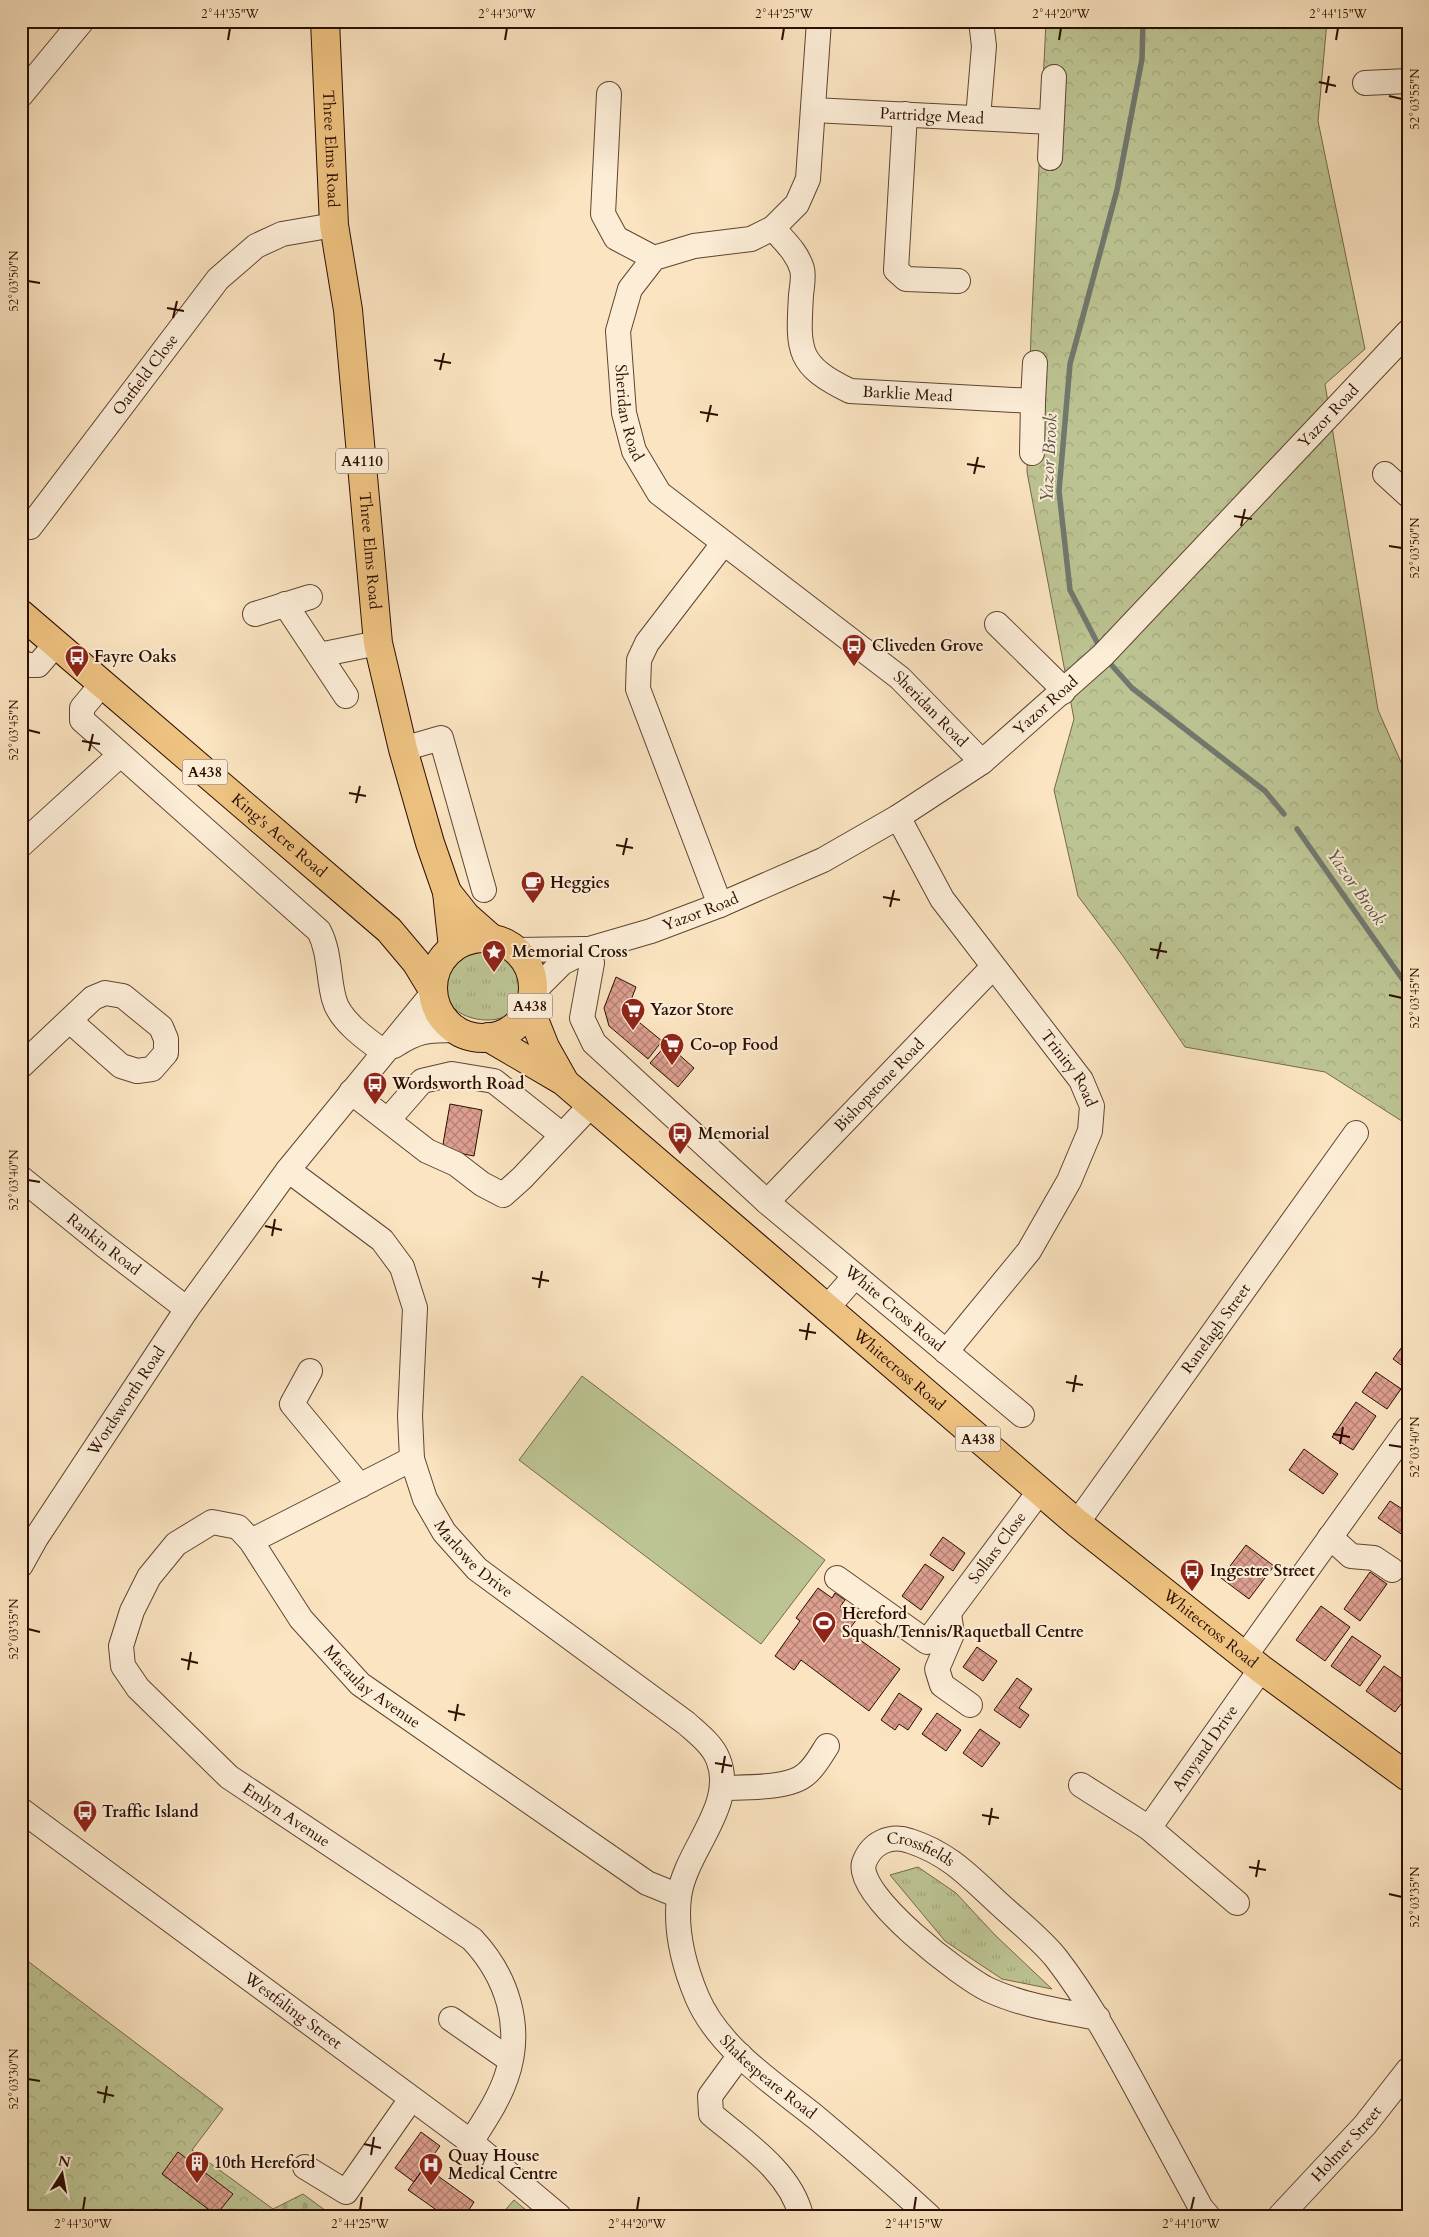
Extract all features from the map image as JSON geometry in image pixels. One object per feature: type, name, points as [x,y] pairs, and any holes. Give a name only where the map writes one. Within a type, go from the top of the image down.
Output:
[{"type":"main road","name":"Three Elms Road","points":[[325,21],[334,225],[348,310],[378,643],[403,749],[430,843],[447,892],[450,950]]},
{"type":"main road","name":"King's Acre Road","points":[[21,614],[389,930],[416,962],[433,992]]},
{"type":"main road","name":"Three Elms Road","points":[[447,892],[466,916],[504,944]]},
{"type":"main road","name":"King's Acre Road","points":[[389,930],[418,945],[450,950]]},
{"type":"main road","points":[[433,992],[436,969],[450,950],[467,940],[478,938],[504,944]]},
{"type":"main road","name":"A438","points":[[433,992],[438,1008],[444,1018],[456,1030],[470,1036],[488,1037],[503,1034],[518,1024],[531,999],[530,968],[504,944]]},
{"type":"main road","name":"Whitecross Road","points":[[531,999],[545,1047],[563,1081]]},
{"type":"main road","name":"Whitecross Road","points":[[488,1037],[563,1081],[1039,1492],[1253,1663],[1408,1777]]},
{"type":"street","points":[[21,95],[82,21]]},
{"type":"street","points":[[609,94],[603,214],[616,238],[654,258],[694,246],[751,239],[773,228],[797,204],[808,179],[819,21]]},
{"type":"street","points":[[978,118],[984,46],[981,21]]},
{"type":"street","points":[[1050,158],[1054,78]]},
{"type":"street","points":[[1365,83],[1408,81]]},
{"type":"street","name":"Partridge Mead","points":[[813,110],[1051,122]]},
{"type":"street","points":[[905,114],[896,270],[906,278],[958,281]]},
{"type":"street","name":"Oatfield Close","points":[[30,528],[218,279],[256,246],[282,234],[334,225]]},
{"type":"street","name":"Barklie Mead","points":[[773,228],[796,254],[803,270],[799,340],[809,364],[824,378],[850,390],[1034,401]]},
{"type":"street","name":"Sheridan Road","points":[[654,258],[630,289],[618,331],[624,413],[634,451],[659,493],[900,678],[982,762]]},
{"type":"street","name":"Yazor Road","points":[[531,999],[562,964],[589,949],[651,931],[823,860],[898,817],[982,762],[1103,655],[1408,332]]},
{"type":"street","points":[[1032,453],[1035,363]]},
{"type":"street","points":[[1385,474],[1408,495]]},
{"type":"street","points":[[720,904],[638,689],[639,660],[647,643],[723,544]]},
{"type":"street","points":[[255,614],[310,597]]},
{"type":"street","points":[[285,604],[346,696]]},
{"type":"street","points":[[997,624],[1055,681],[1063,692]]},
{"type":"street","points":[[319,655],[378,643]]},
{"type":"street","points":[[21,661],[26,665],[38,665],[56,644]]},
{"type":"street","points":[[102,684],[82,708],[82,720],[319,931],[324,941],[334,1002],[346,1020],[362,1037],[384,1052]]},
{"type":"street","points":[[403,749],[441,738],[484,890]]},
{"type":"street","points":[[21,844],[120,755]]},
{"type":"street","name":"Trinity Road","points":[[898,817],[942,899],[1080,1080],[1092,1106],[1090,1132],[1070,1181],[1029,1251],[946,1352]]},
{"type":"street","name":"Yazor Road","points":[[504,944],[589,949]]},
{"type":"street","name":"White Cross Road","points":[[589,949],[592,963],[582,1018],[594,1042],[767,1202],[1022,1415]]},
{"type":"street","name":"Bishopstone Road","points":[[767,1202],[993,967]]},
{"type":"street","name":"Wordsworth Road","points":[[21,1565],[36,1538],[187,1309],[288,1170],[433,992]]},
{"type":"street","points":[[21,1065],[70,1021]]},
{"type":"street","name":"Wordsworth Road","points":[[384,1052],[412,1035],[430,1030],[456,1030]]},
{"type":"street","points":[[388,1120],[422,1081],[452,1074],[494,1081],[562,1135]]},
{"type":"street","points":[[351,1092],[426,1151],[456,1164],[482,1184],[503,1195],[591,1105]]},
{"type":"street","name":"Ranelagh Street","points":[[1077,1523],[1356,1133]]},
{"type":"street","name":"Marlowe Drive","points":[[288,1170],[382,1240],[402,1267],[415,1308],[410,1416],[412,1459],[425,1499],[444,1532],[477,1569],[686,1722],[706,1741],[718,1759],[723,1788],[716,1813],[690,1859],[679,1896]]},
{"type":"street","name":"Rankin Road","points":[[21,1178],[187,1309]]},
{"type":"street","points":[[827,1308],[855,1276]]},
{"type":"street","points":[[310,1371],[292,1404],[360,1486]]},
{"type":"street","points":[[1253,1663],[1330,1537],[1408,1429]]},
{"type":"street","points":[[251,1541],[412,1459]]},
{"type":"street","name":"Sollars Close","points":[[837,1578],[927,1642],[1039,1492]]},
{"type":"street","name":"Emlyn Avenue","points":[[251,1541],[238,1528],[212,1522],[176,1544],[149,1577],[132,1611],[120,1646],[123,1666],[138,1688],[229,1777],[472,1939],[488,1956],[509,1998],[513,2039],[506,2077],[492,2108],[471,2142]]},
{"type":"street","points":[[1330,1537],[1351,1556],[1374,1558],[1392,1570]]},
{"type":"street","name":"Macaulay Avenue","points":[[251,1541],[301,1619],[360,1684],[647,1883],[679,1896]]},
{"type":"street","points":[[949,1614],[952,1634],[938,1668],[942,1685],[970,1705]]},
{"type":"street","name":"Amyand Drive","points":[[1149,1828],[1253,1663]]},
{"type":"street","points":[[723,1788],[771,1785],[798,1780],[807,1774],[827,1746]]},
{"type":"street","points":[[1081,1785],[1149,1828],[1237,1903]]},
{"type":"street","name":"Westfaling Street","points":[[21,1810],[471,2142],[559,2216]]},
{"type":"street","name":"Crossfields","points":[[1098,2018],[1034,2006],[988,1989],[942,1960],[898,1921],[866,1882],[863,1866],[870,1850],[884,1840],[901,1838],[932,1848],[962,1869],[1055,1957],[1098,2018],[1201,2208],[1208,2216]]},
{"type":"street","name":"Shakespeare Road","points":[[679,1896],[679,1926],[682,1954],[697,1998],[716,2027],[740,2055],[878,2169],[929,2216]]},
{"type":"street","points":[[451,2019],[510,2060]]},
{"type":"street","points":[[740,2055],[710,2096],[711,2114],[783,2178],[797,2199],[801,2216]]},
{"type":"street","name":"Holmer Street","points":[[1280,2216],[1364,2125],[1408,2070]]},
{"type":"street","points":[[305,2167],[346,2192],[411,2099]]},
{"type":"green space","points":[[1046,21],[1327,21],[1318,121],[1365,349],[1325,384],[1378,710],[1408,778],[1408,1125],[1325,1072],[1185,1047],[1123,956],[1078,896],[1054,790],[1074,719],[1027,472],[1031,333]]},
{"type":"green space","points":[[481,952],[499,956],[510,961],[521,976],[523,998],[514,1012],[498,1019],[479,1019],[461,1013],[448,1001],[445,983],[455,960]]},
{"type":"green space","points":[[582,1376],[825,1560],[761,1644],[519,1460]]},
{"type":"green space","points":[[918,1867],[956,1893],[995,1935],[1052,1989],[1002,1979],[945,1941],[890,1875]]},
{"type":"green space","points":[[21,1956],[223,2109],[192,2150],[273,2209],[269,2216],[21,2216]]},
{"type":"green space","points":[[303,2194],[333,2216],[269,2216],[273,2209]]},
{"type":"green space","points":[[514,2200],[533,2216],[500,2216]]},
{"type":"building","points":[[616,977],[636,987],[628,1008],[629,1014],[662,1041],[648,1059],[609,1026],[604,1008]]},
{"type":"building","name":"Co-op Food","points":[[667,1044],[694,1068],[678,1087],[650,1063]]},
{"type":"building","points":[[450,1104],[482,1110],[474,1156],[442,1150]]},
{"type":"building","points":[[1408,1339],[1408,1370],[1393,1359]]},
{"type":"building","points":[[1376,1372],[1401,1389],[1387,1409],[1362,1392]]},
{"type":"building","points":[[1356,1402],[1376,1416],[1353,1450],[1332,1437]]},
{"type":"building","points":[[1304,1449],[1338,1474],[1323,1494],[1289,1470]]},
{"type":"building","points":[[1390,1501],[1404,1510],[1408,1504],[1407,1538],[1378,1518]]},
{"type":"building","points":[[943,1537],[965,1553],[953,1571],[930,1555]]},
{"type":"building","points":[[1246,1545],[1274,1566],[1249,1599],[1221,1578]]},
{"type":"building","points":[[925,1564],[944,1577],[921,1610],[902,1596]]},
{"type":"building","points":[[1370,1572],[1387,1584],[1360,1621],[1344,1609]]},
{"type":"building","name":"Hereford Squash/Tennis/Raquetball Centre","points":[[818,1588],[832,1598],[835,1593],[845,1600],[840,1607],[857,1619],[848,1631],[900,1669],[869,1711],[801,1660],[794,1670],[775,1656],[800,1621],[796,1618]]},
{"type":"building","points":[[1321,1606],[1350,1627],[1325,1661],[1296,1640]]},
{"type":"building","points":[[1352,1636],[1381,1656],[1360,1686],[1331,1666]]},
{"type":"building","points":[[977,1647],[997,1661],[983,1681],[963,1667]]},
{"type":"building","points":[[1384,1666],[1408,1683],[1408,1695],[1395,1712],[1366,1691]]},
{"type":"building","points":[[1017,1678],[1032,1689],[1019,1708],[1029,1715],[1020,1728],[994,1710]]},
{"type":"building","points":[[899,1693],[922,1709],[908,1730],[899,1724],[895,1730],[881,1720]]},
{"type":"building","points":[[937,1713],[961,1730],[946,1751],[922,1734]]},
{"type":"building","points":[[1408,1718],[1408,1732],[1401,1727]]},
{"type":"building","points":[[980,1729],[1000,1743],[982,1767],[963,1753]]},
{"type":"building","points":[[421,2132],[440,2146],[414,2182],[395,2168]]},
{"type":"building","name":"10th Hereford","points":[[178,2152],[233,2194],[216,2215],[162,2174]]},
{"type":"building","name":"Quay House Medical Centre","points":[[432,2156],[438,2161],[431,2171],[474,2202],[465,2216],[445,2216],[408,2190]]},
{"type":"waterway","name":"Yazor Brook","points":[[1101,650],[1070,590],[1059,491],[1070,364],[1117,190],[1142,59],[1143,21]]},
{"type":"waterway","name":"Yazor Brook","points":[[1107,660],[1132,688],[1265,791],[1284,814]]},
{"type":"waterway","name":"Yazor Brook","points":[[1297,829],[1408,987]]},
{"type":"place","name":"Cliveden Grove","points":[[854,667]]},
{"type":"place","name":"Fayre Oaks","points":[[77,678]]},
{"type":"place","name":"Heggies","points":[[533,904]]},
{"type":"place","name":"Memorial Cross","points":[[494,973]]},
{"type":"place","name":"Yazor Store","points":[[633,1031]]},
{"type":"place","name":"Co-op Food","points":[[672,1066]]},
{"type":"place","name":"Wordsworth Road","points":[[375,1105]]},
{"type":"place","name":"Memorial","points":[[680,1155]]},
{"type":"place","name":"Ingestre Street","points":[[1192,1592]]},
{"type":"place","name":"Hereford Squash/Tennis/Raquetball Centre","points":[[824,1644]]},
{"type":"place","name":"Traffic Island","points":[[85,1833]]},
{"type":"place","name":"10th Hereford","points":[[197,2184]]},
{"type":"place","name":"Quay House Medical Centre","points":[[431,2186]]}]
